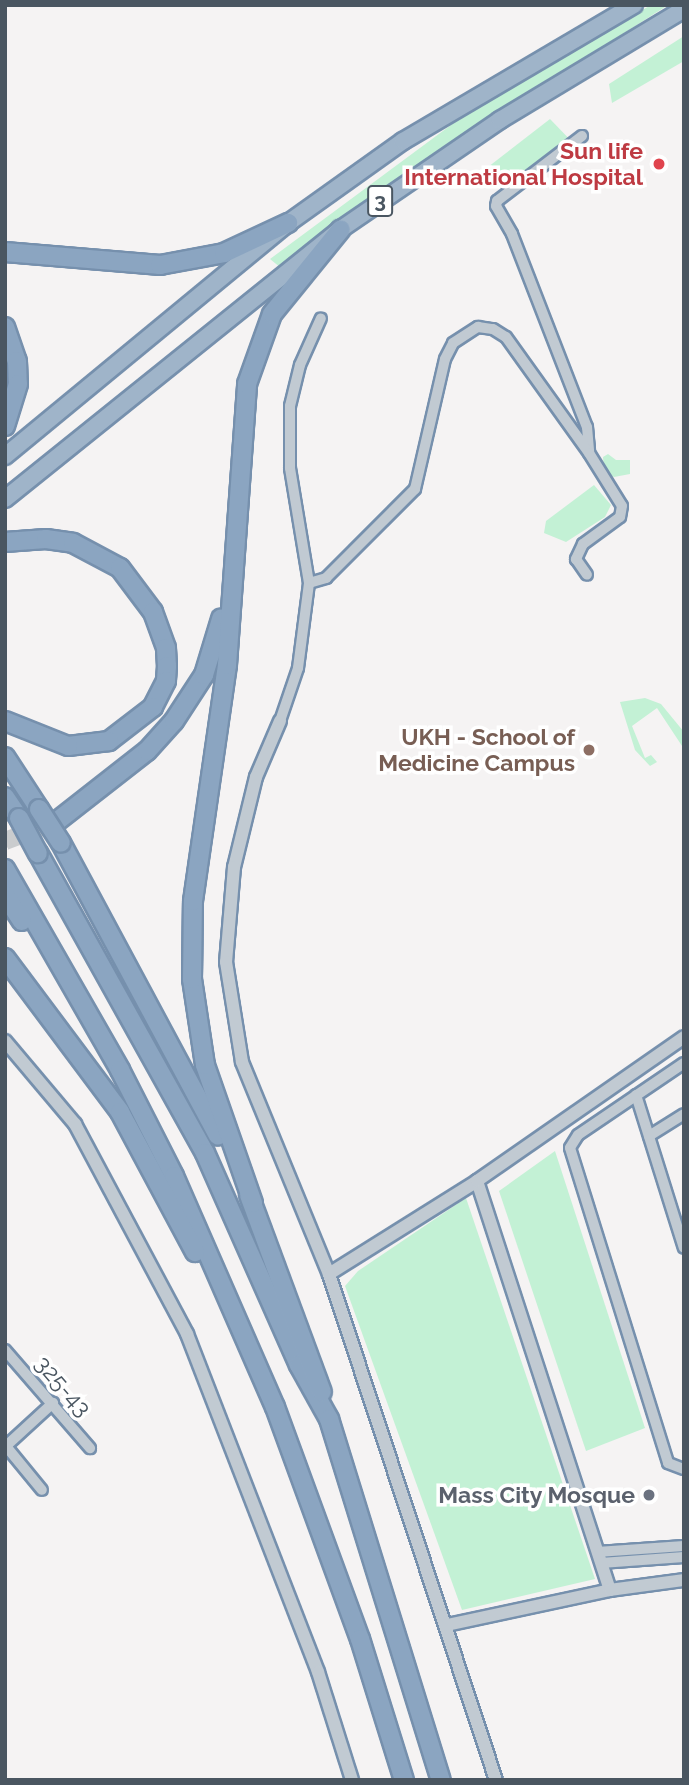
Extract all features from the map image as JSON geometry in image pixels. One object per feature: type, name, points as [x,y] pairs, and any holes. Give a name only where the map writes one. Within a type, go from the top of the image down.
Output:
[{"type":"highway","name":"3","points":[[5,456],[288,223],[403,141],[634,5]]},
{"type":"highway","name":"3","points":[[5,499],[113,408],[341,229],[500,120],[682,12]]},
{"type":"highway","points":[[5,252],[160,265],[223,253],[288,223]]},
{"type":"highway","points":[[341,229],[272,314],[247,384],[239,459],[227,665],[191,941],[205,1065],[253,1203],[312,1358],[329,1419],[444,1777]]},
{"type":"highway","points":[[5,327],[17,361],[18,384],[5,426]]},
{"type":"highway","points":[[5,542],[46,539],[73,544],[120,568],[153,612],[166,648],[167,666],[164,688],[153,706],[109,741],[68,746],[26,733],[5,721]]},
{"type":"highway","points":[[55,822],[148,751],[191,698],[219,631],[233,551]]},
{"type":"highway","points":[[5,757],[61,844],[253,1203]]},
{"type":"highway","points":[[5,797],[205,1153],[299,1365],[329,1419]]},
{"type":"highway","points":[[5,869],[132,1094],[174,1176],[275,1408],[360,1639],[404,1780]]},
{"type":"highway","points":[[5,895],[132,1094]]},
{"type":"highway","points":[[5,958],[120,1112],[275,1408]]},
{"type":"street","points":[[582,136],[497,201],[496,206],[512,234],[587,427],[589,453]]},
{"type":"street","points":[[321,318],[300,365],[288,431],[309,583],[298,668],[280,721],[256,776],[234,867],[226,962],[242,1062],[329,1275],[447,1625],[496,1780]]},
{"type":"street","points":[[309,583],[326,578],[415,489],[444,359],[464,333],[493,329],[506,337],[589,453],[623,513],[583,544],[576,559],[587,575]]},
{"type":"street","points":[[329,1275],[477,1181],[684,1037]]},
{"type":"street","points":[[5,1041],[75,1124],[187,1334],[318,1672],[352,1780]]},
{"type":"street","points":[[684,1063],[578,1135],[570,1149],[668,1463],[684,1469]]},
{"type":"street","points":[[636,1096],[684,1248]]},
{"type":"street","points":[[649,1136],[684,1114]]},
{"type":"street","points":[[477,1181],[610,1590]]},
{"type":"street","points":[[676,1223],[684,1214]]},
{"type":"street","name":"325-43","points":[[5,1350],[90,1448]]},
{"type":"street","points":[[42,1490],[6,1445],[53,1403]]},
{"type":"street","points":[[599,1557],[684,1546]]},
{"type":"street","points":[[625,1555],[684,1557]]},
{"type":"street","points":[[447,1625],[610,1590],[684,1580]]},
{"type":"green space","points":[[651,5],[668,5],[418,165],[281,268],[270,259],[478,105]]},
{"type":"green space","points":[[684,36],[684,61],[612,103],[609,84]]},
{"type":"green space","points":[[550,119],[578,148],[505,196],[488,167]]},
{"type":"green space","points":[[608,454],[616,460],[630,460],[630,474],[614,477],[604,472],[603,457]]},
{"type":"green space","points":[[594,485],[611,505],[605,517],[566,542],[544,533],[546,521]]},
{"type":"green space","points":[[645,698],[661,704],[684,732],[684,749],[657,708],[632,726],[645,758],[651,755],[657,762],[650,766],[635,750],[620,702]]},
{"type":"green space","points":[[555,1151],[645,1428],[586,1451],[499,1191]]},
{"type":"green space","points":[[466,1198],[595,1579],[462,1610],[345,1286],[358,1271]]},
{"type":"tunnel","points":[[5,841],[56,822]]},
{"type":"place","name":"Sun life International Hospital","points":[[659,164]]},
{"type":"place","name":"UKH - School of Medicine Campus","points":[[589,750]]},
{"type":"place","name":"Mass City Mosque","points":[[649,1495]]}]
